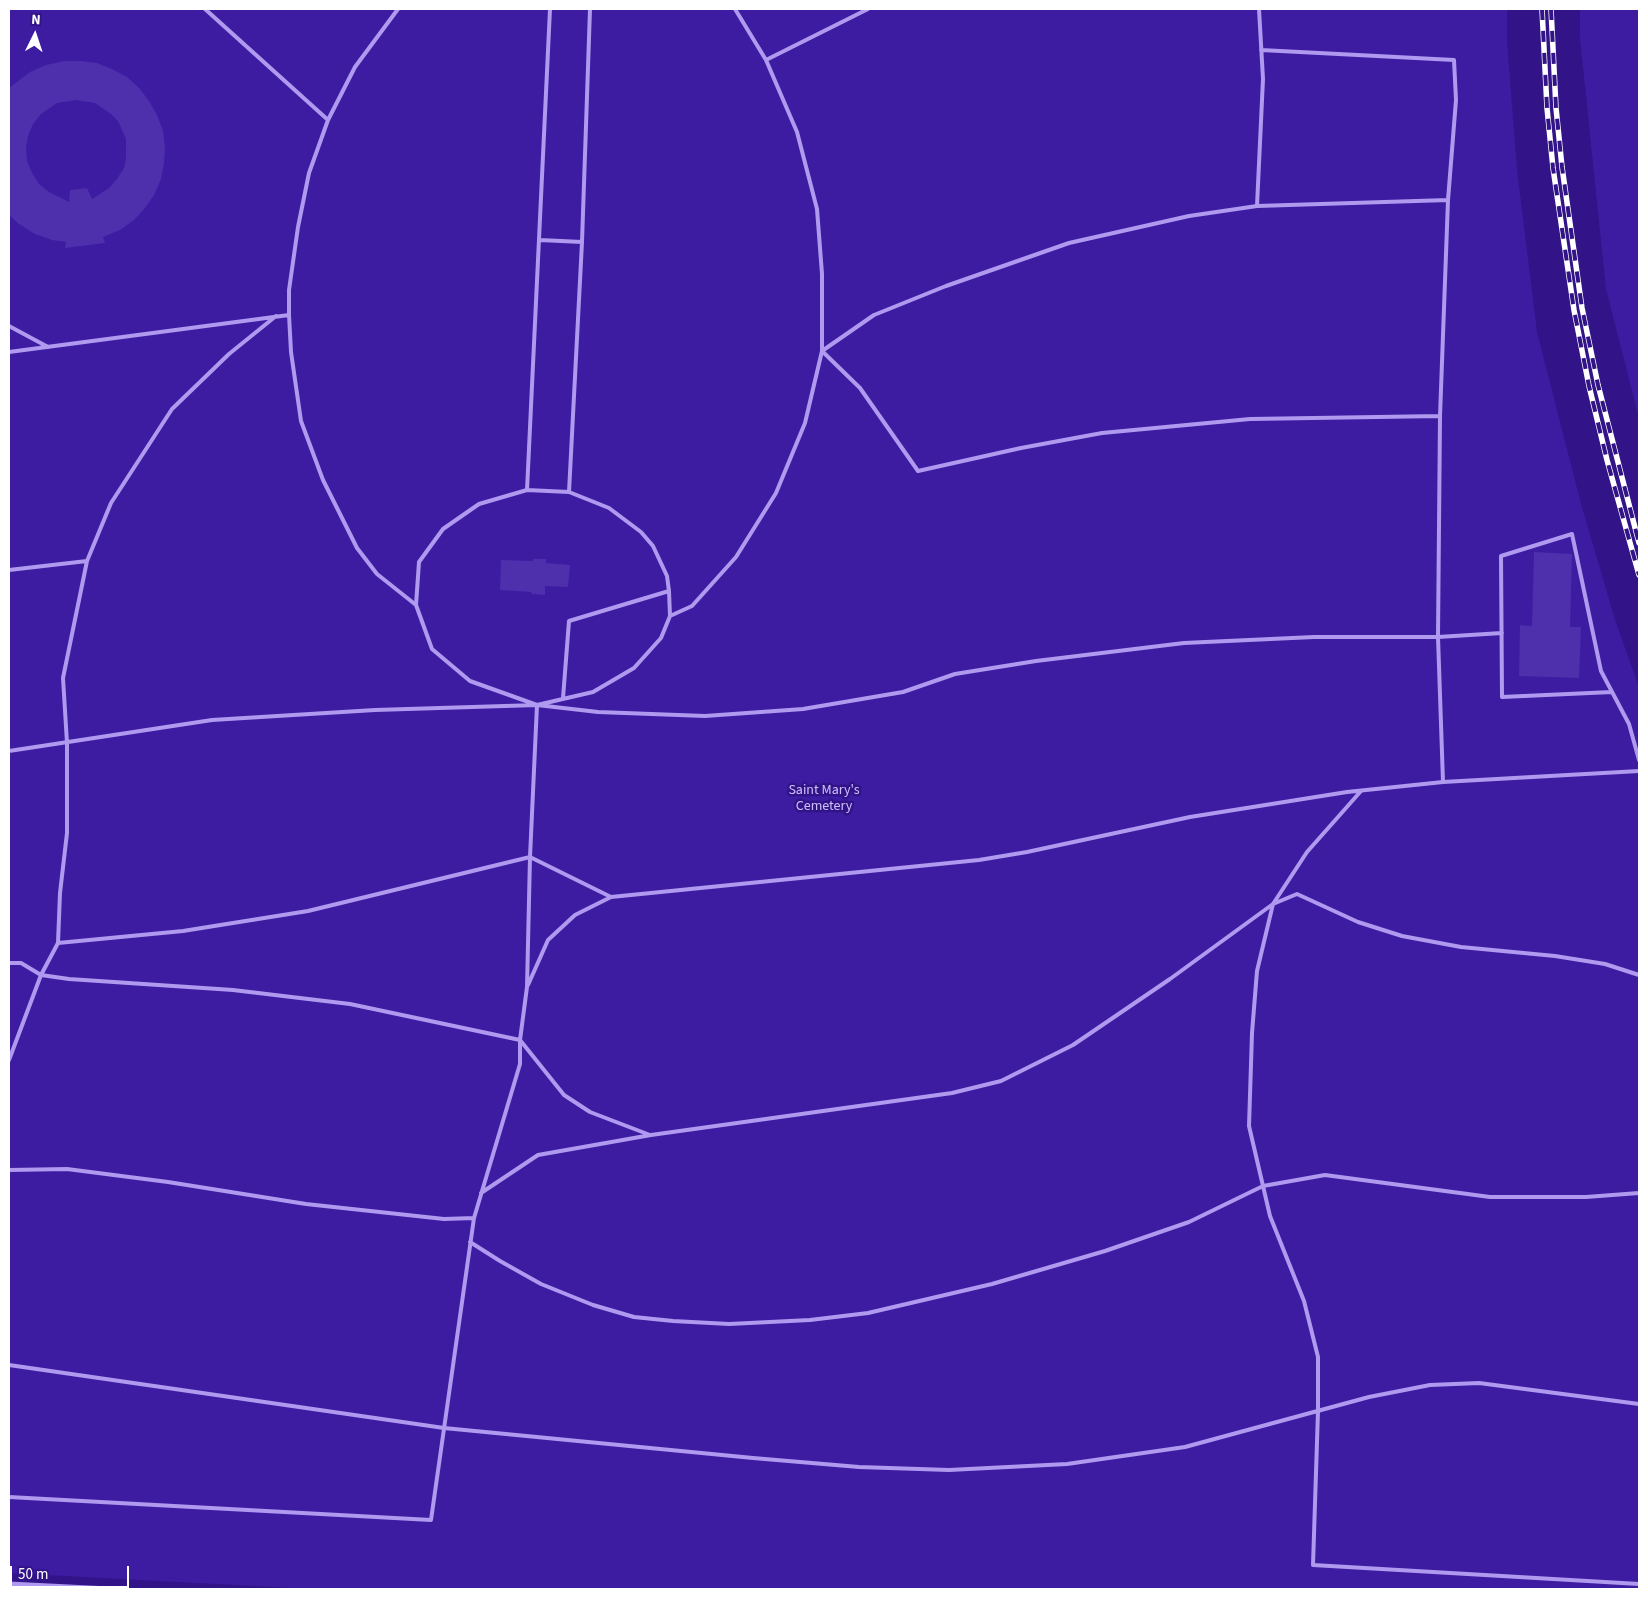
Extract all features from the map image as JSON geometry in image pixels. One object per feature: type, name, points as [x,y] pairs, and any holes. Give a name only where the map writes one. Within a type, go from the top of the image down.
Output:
[{"type":"street","points":[[9,1584],[109,1589]]},
{"type":"lane","points":[[205,9],[328,120]]},
{"type":"lane","points":[[398,9],[355,67],[328,120],[309,173],[298,227],[289,290],[289,315],[291,352],[301,421],[323,480],[357,548],[377,574],[416,605]]},
{"type":"lane","points":[[527,490],[550,9]]},
{"type":"lane","points":[[569,492],[582,242],[590,9]]},
{"type":"lane","points":[[670,616],[692,606],[736,557],[776,493],[806,423],[822,351],[822,274],[817,209],[797,132],[766,60],[735,9]]},
{"type":"lane","points":[[766,60],[868,9]]},
{"type":"lane","points":[[1257,206],[1263,79],[1259,9]]},
{"type":"lane","points":[[1261,50],[1454,60],[1456,100],[1448,200],[1440,416],[1438,637],[1443,782]]},
{"type":"lane","points":[[822,351],[874,316],[946,286],[1069,243],[1189,216],[1257,206],[1448,200]]},
{"type":"lane","points":[[540,240],[582,242]]},
{"type":"lane","points":[[9,352],[289,315]]},
{"type":"lane","points":[[9,1060],[41,975],[58,943],[60,893],[67,833],[67,743],[63,678],[87,560],[111,503],[172,409],[229,354],[276,316]]},
{"type":"lane","points":[[9,326],[48,347]]},
{"type":"lane","points":[[822,351],[860,388],[918,471],[1020,448],[1102,433],[1250,419],[1440,416]]},
{"type":"lane","points":[[527,490],[569,492],[609,508],[641,532],[654,546],[667,576],[670,616],[661,638],[634,668],[593,692],[537,705],[470,681],[432,649],[416,605],[419,562],[443,529],[479,504],[527,490]]},
{"type":"lane","points":[[1612,692],[1502,697],[1501,556],[1572,534],[1601,672],[1612,692],[1629,724],[1639,760]]},
{"type":"lane","points":[[9,570],[87,560]]},
{"type":"lane","points":[[563,698],[569,621],[669,591]]},
{"type":"lane","points":[[9,750],[67,743],[212,720],[374,710],[537,705],[598,712],[705,716],[802,709],[903,692],[955,674],[1036,661],[1184,643],[1314,637],[1438,637],[1502,633]]},
{"type":"lane","points":[[9,1497],[430,1520],[474,1218],[520,1064],[520,1040],[527,987],[530,857],[537,705]]},
{"type":"lane","points":[[527,987],[548,940],[575,916],[611,896],[979,860],[1027,852],[1190,817],[1361,791],[1443,782],[1639,771]]},
{"type":"lane","points":[[1361,791],[1308,852],[1273,904],[1257,971],[1252,1033],[1249,1126],[1270,1216],[1304,1301],[1318,1357],[1313,1565],[1639,1584]]},
{"type":"lane","points":[[58,943],[182,931],[308,911],[530,857],[611,896]]},
{"type":"lane","points":[[482,1193],[538,1155],[651,1136],[952,1093],[1000,1080],[1073,1045],[1170,979],[1273,904],[1297,894],[1358,922],[1402,936],[1462,947],[1555,956],[1605,964],[1639,975]]},
{"type":"lane","points":[[9,963],[21,963],[41,975],[70,979],[233,990],[350,1004],[520,1040],[564,1095],[590,1112],[651,1136]]},
{"type":"lane","points":[[9,1170],[67,1169],[168,1182],[306,1204],[444,1219],[474,1218]]},
{"type":"lane","points":[[470,1242],[541,1284],[593,1305],[634,1316],[673,1321],[730,1324],[810,1320],[868,1313],[992,1284],[1105,1251],[1189,1222],[1263,1186],[1325,1175],[1490,1197],[1586,1197],[1639,1193]]},
{"type":"lane","points":[[9,1365],[444,1428],[859,1467],[950,1470],[1067,1464],[1185,1447],[1369,1397],[1430,1385],[1479,1383],[1639,1404]]},
{"type":"green space","name":"Saint Mary's Cemetery","points":[[9,9],[1507,9],[1507,41],[1517,170],[1537,332],[1581,504],[1616,623],[1639,687],[1639,1589],[311,1589],[9,1573]]},
{"type":"green space","points":[[1580,9],[1639,9],[1639,418],[1606,289],[1580,38]]},
{"type":"building","points":[[64,61],[97,63],[127,77],[149,101],[163,131],[164,163],[161,179],[154,195],[134,220],[120,230],[103,237],[105,243],[65,248],[66,242],[52,240],[35,234],[9,215],[9,88],[30,72],[46,65]],"holes":[[[76,100],[95,103],[118,121],[126,139],[124,168],[109,188],[92,199],[87,188],[70,190],[69,202],[49,192],[39,184],[32,173],[27,161],[26,148],[28,136],[33,124],[41,114],[57,103]]]},
{"type":"building","points":[[1534,552],[1572,554],[1570,627],[1581,627],[1579,678],[1519,676],[1520,625],[1532,626]]},
{"type":"building","points":[[533,559],[546,559],[546,563],[570,565],[568,587],[545,586],[545,595],[500,590],[501,560],[533,561]]},
{"type":"railway","points":[[1542,9],[1547,108],[1553,168],[1574,310],[1589,386],[1607,460],[1639,575]]},
{"type":"railway","points":[[1551,9],[1556,108],[1562,167],[1582,308],[1598,385],[1639,543]]}]
